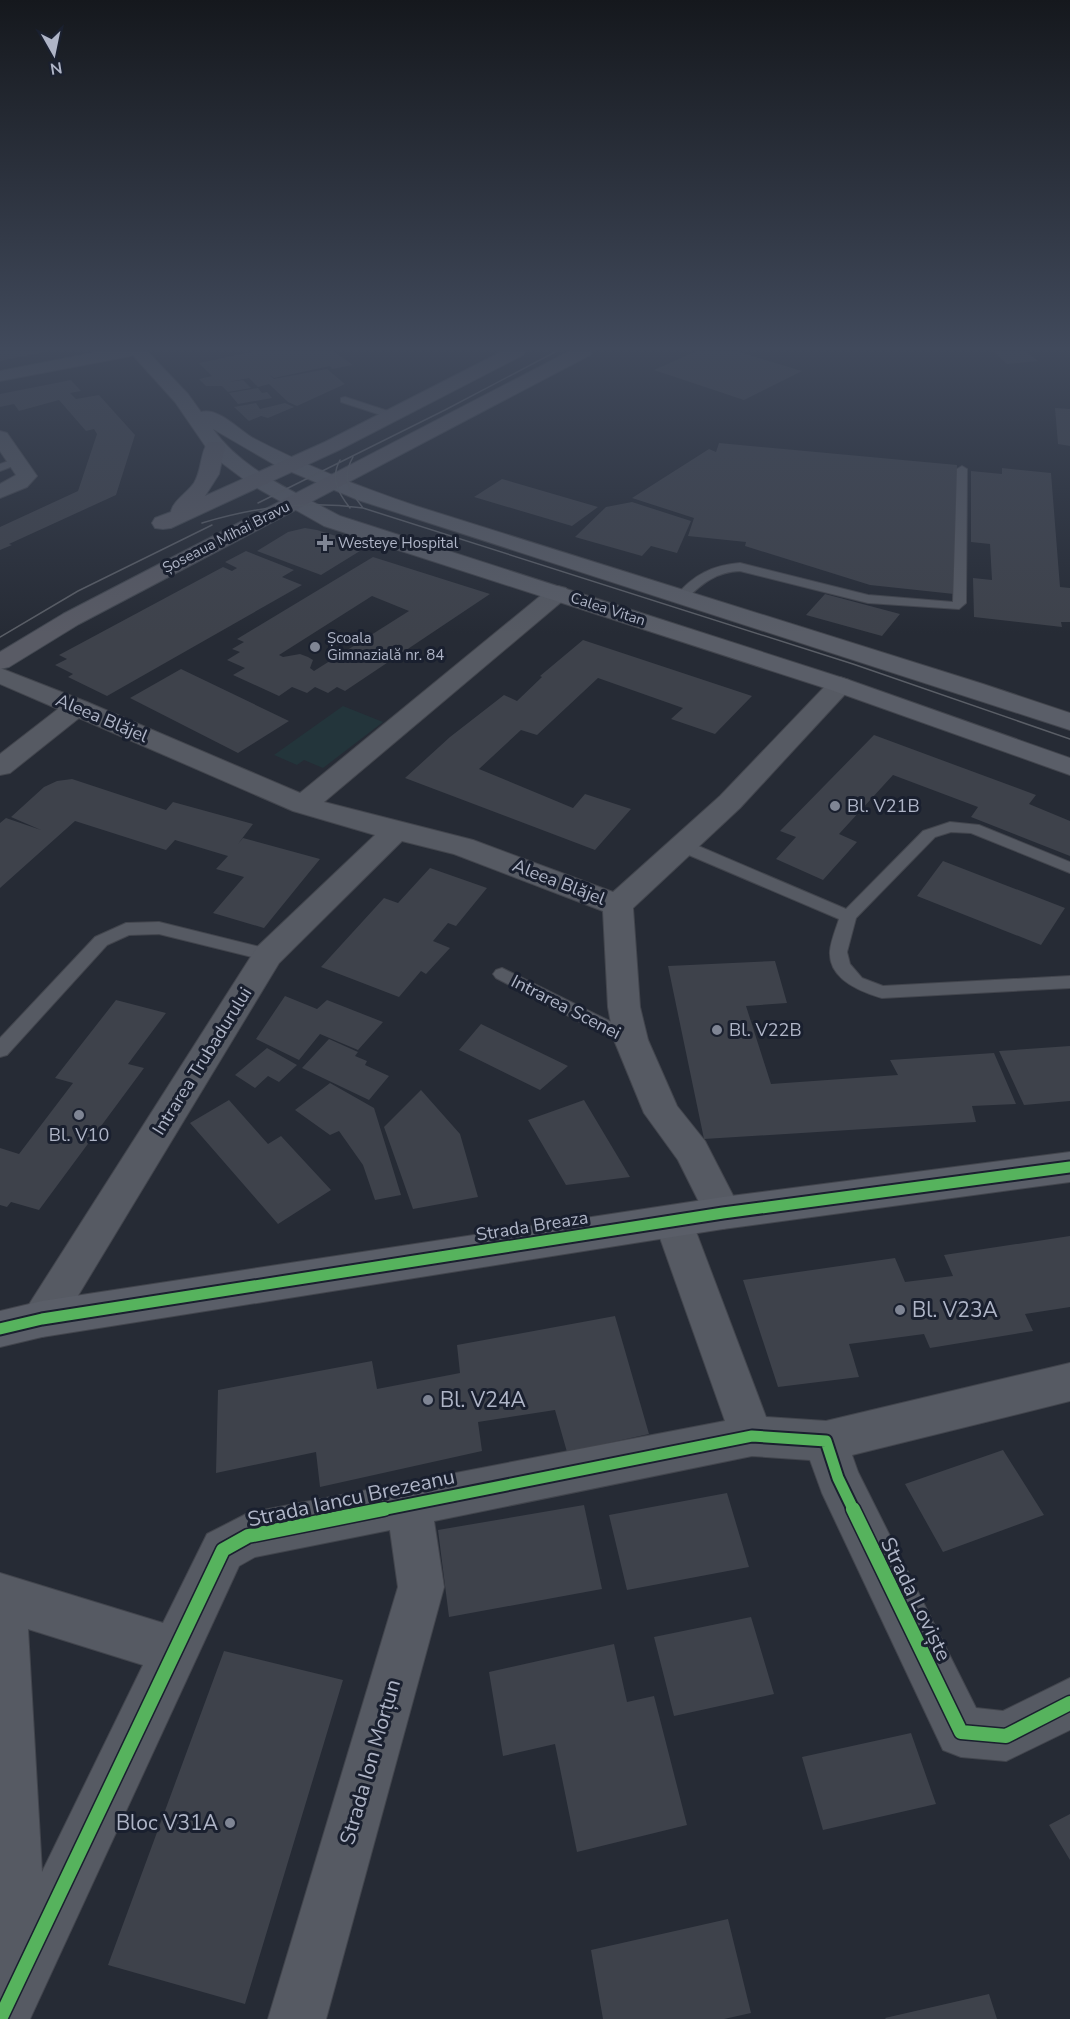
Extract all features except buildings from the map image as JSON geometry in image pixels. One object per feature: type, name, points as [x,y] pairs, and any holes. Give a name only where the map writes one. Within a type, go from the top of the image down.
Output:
[{"type":"main road","name":"Calea Vitan","points":[[253,445],[291,465],[391,504],[1070,722]]},
{"type":"main road","name":"Șoseaua Mihai Bravu","points":[[215,446],[208,478],[186,504],[164,523],[330,445]]},
{"type":"main road","name":"Șoseaua Mihai Bravu","points":[[0,662],[71,619],[406,445]]},
{"type":"main road","name":"Calea Vitan","points":[[215,446],[257,480],[322,517],[361,532],[558,593],[840,685],[1070,767]]},
{"type":"main road","name":"Strada Breaza","points":[[0,1329],[42,1319],[673,1221],[1070,1167]]},
{"type":"street","points":[[0,492],[20,483],[27,476],[8,465],[2,445]]},
{"type":"street","points":[[303,805],[558,593]]},
{"type":"street","name":"Aleea Blăjel","points":[[0,675],[303,805],[472,850],[618,905],[684,846],[760,772],[840,685]]},
{"type":"street","points":[[0,767],[78,707]]},
{"type":"street","name":"Intrarea Trubadurului","points":[[42,1319],[268,955],[397,830]]},
{"type":"street","points":[[618,905],[624,1007],[631,1040],[662,1113],[692,1151],[723,1214]]},
{"type":"street","points":[[673,1221],[752,1436],[826,1441],[1070,1382]]},
{"type":"street","name":"Strada Iancu Brezeanu","points":[[10,1999],[223,1550],[248,1536],[752,1436]]},
{"type":"street","name":"Strada Loviște","points":[[826,1441],[837,1478],[961,1732],[1006,1736],[1070,1703]]},
{"type":"street","name":"Strada Ion Morțun","points":[[297,2019],[421,1587],[409,1504]]},
{"type":"street","points":[[10,1999],[2,1598],[174,1650]]},
{"type":"lane","points":[[682,597],[705,574],[723,568],[740,567],[868,599],[955,606],[960,603],[962,469]]},
{"type":"lane","points":[[1070,868],[973,828],[950,827],[929,834],[848,916],[838,952],[842,966],[855,982],[882,992],[1070,982]]},
{"type":"lane","points":[[684,846],[848,916]]},
{"type":"lane","points":[[0,1050],[101,940],[126,929],[159,928],[268,955]]},
{"type":"lane","name":"Intrarea Scenei","points":[[502,974],[631,1040]]},
{"type":"shaded area","points":[[343,706],[383,722],[323,768],[304,760],[297,765],[274,755]]},
{"type":"tram line","points":[[339,463],[374,445]]},
{"type":"tram line","points":[[353,457],[349,464],[348,484],[363,508]]},
{"type":"tram line","points":[[258,503],[339,463]]},
{"type":"tram line","points":[[339,463],[336,473],[337,485],[349,507]]},
{"type":"tram line","points":[[202,523],[281,506],[349,507]]},
{"type":"tram line","points":[[349,507],[363,508]]},
{"type":"tram line","points":[[363,508],[853,664],[1070,739]]},
{"type":"tram line","points":[[0,637],[78,591],[212,525]]},
{"type":"cycle path","points":[[0,1329],[42,1319],[723,1213],[1070,1167]]},
{"type":"cycle path","points":[[0,2019],[223,1550],[248,1536],[752,1436],[826,1441],[838,1478],[961,1732],[1006,1736],[1070,1703]]},
{"type":"place","name":"Westeye Hospital","points":[[325,543]]},
{"type":"place","name":"Școala Gimnazială nr. 84","points":[[315,647]]},
{"type":"place","name":"Bl. V21B","points":[[835,806]]},
{"type":"place","name":"Bl. V22B","points":[[717,1030]]},
{"type":"place","name":"Bl. V10","points":[[79,1115]]},
{"type":"place","name":"Bl. V23A","points":[[900,1310]]},
{"type":"place","name":"Bl. V24A","points":[[428,1400]]},
{"type":"place","name":"Bloc V31A","points":[[230,1823]]}]
